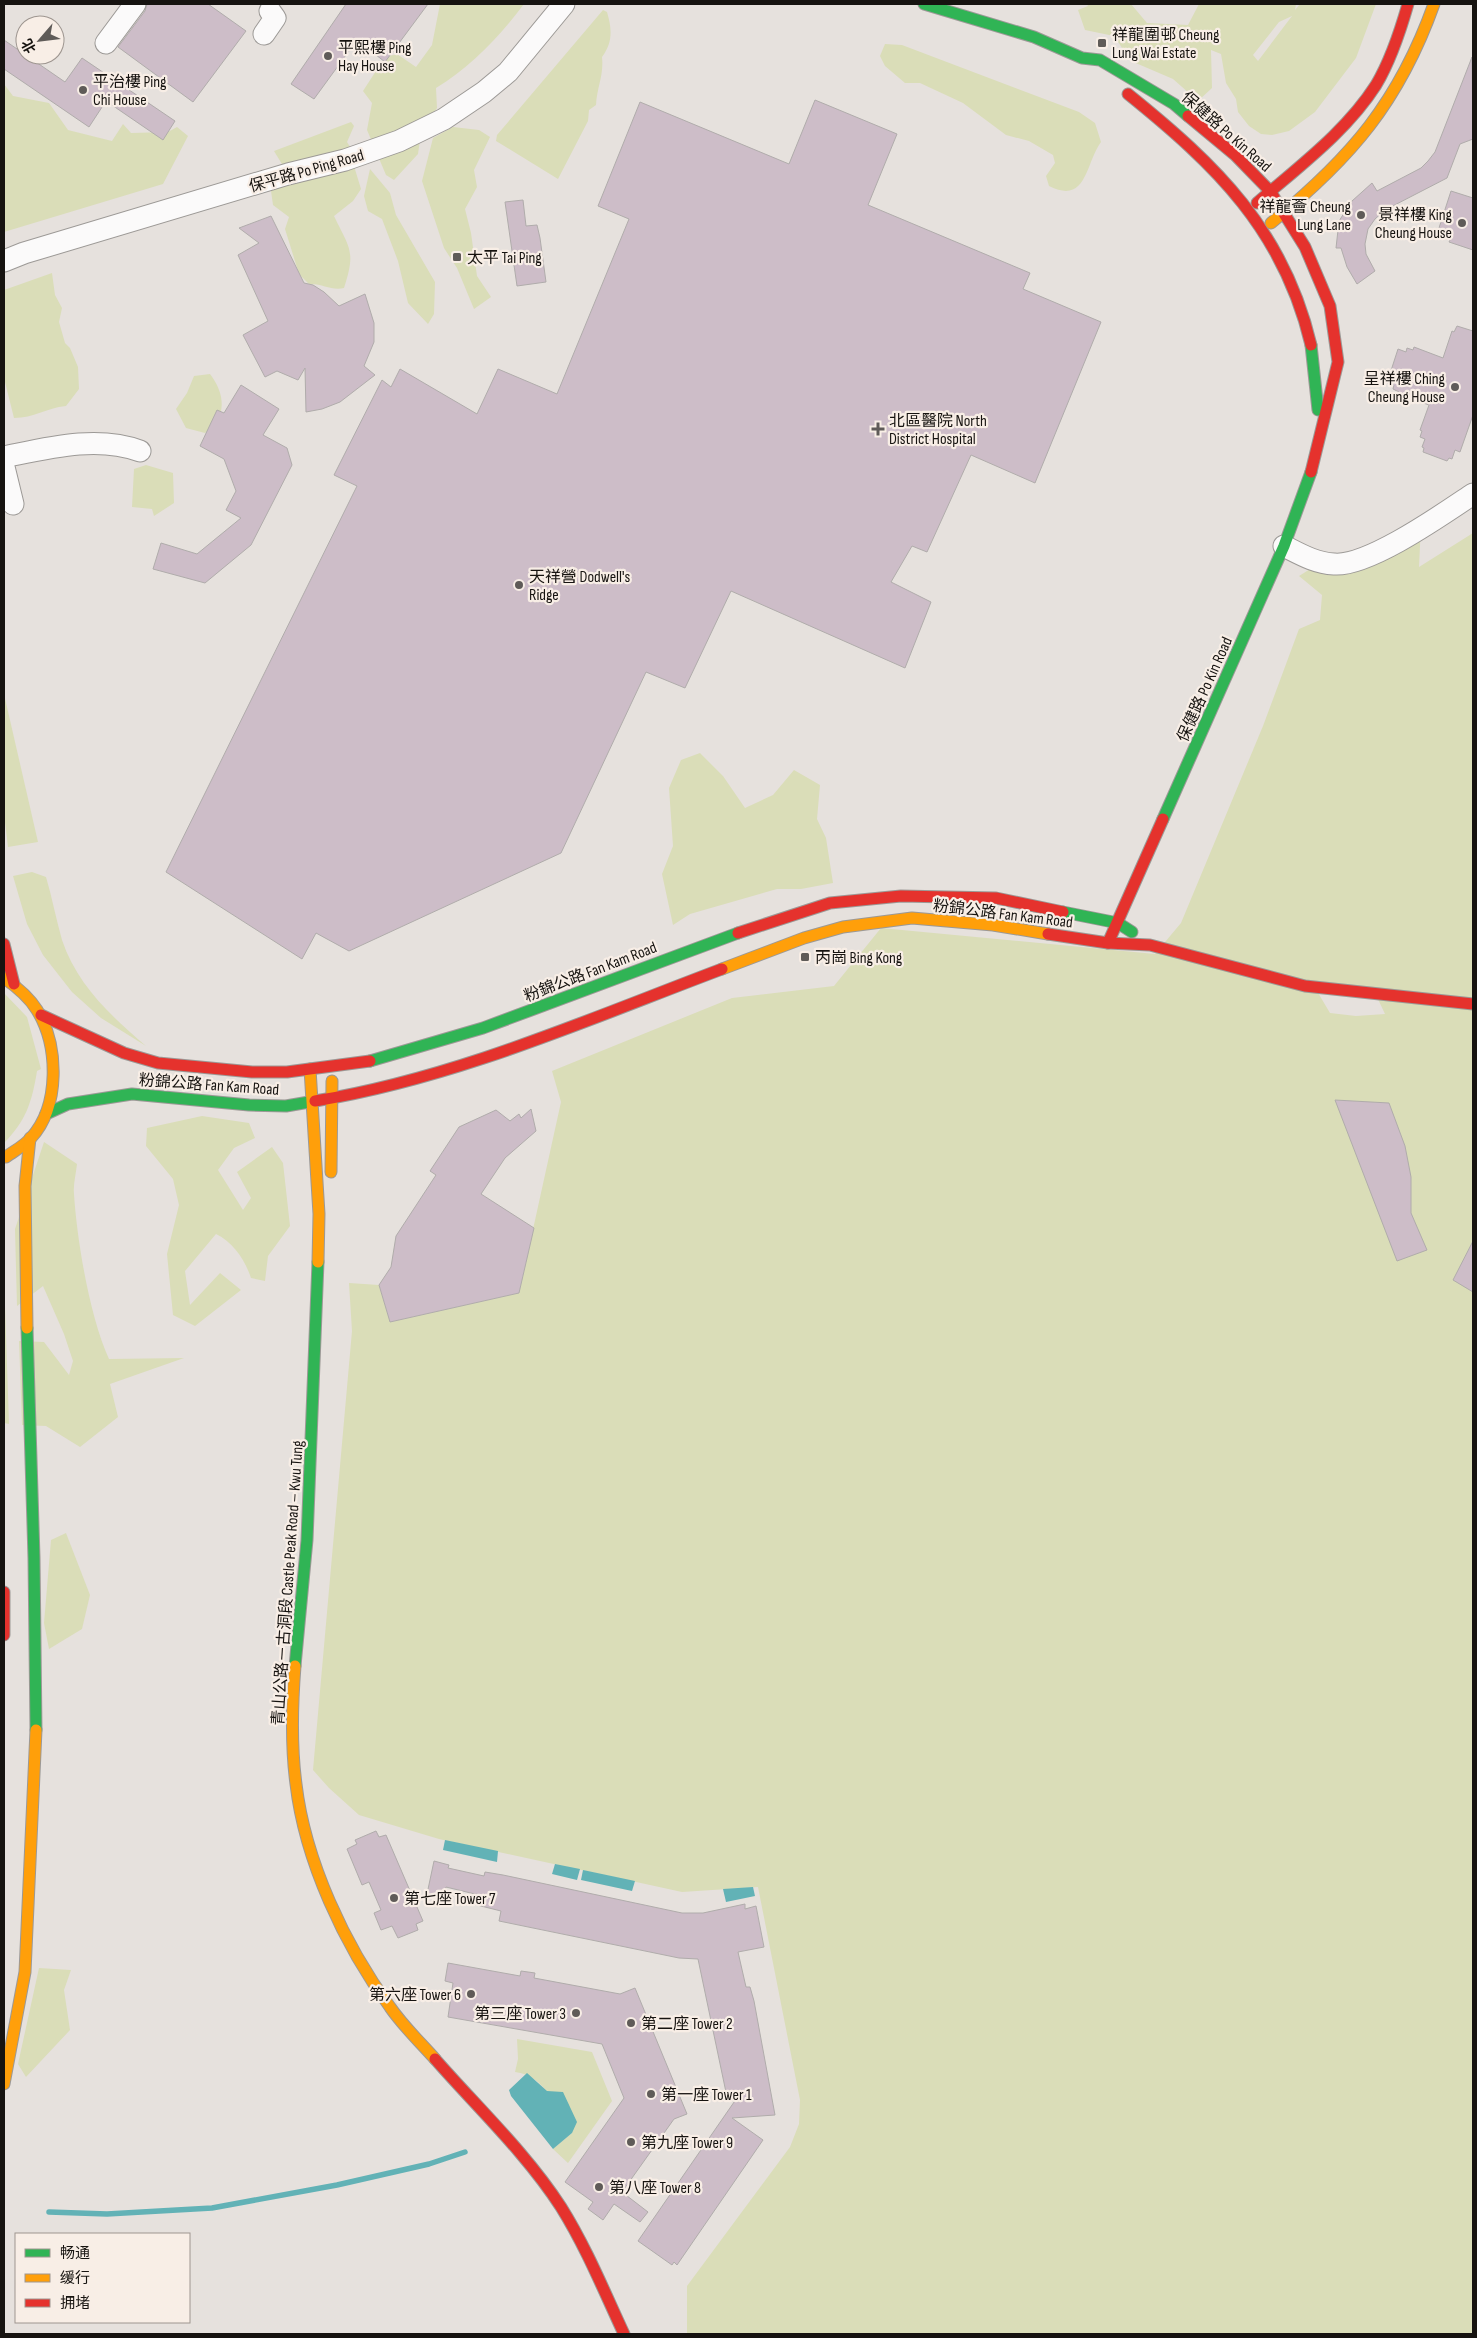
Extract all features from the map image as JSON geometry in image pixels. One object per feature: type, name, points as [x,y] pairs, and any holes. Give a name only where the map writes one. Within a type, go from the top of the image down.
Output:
[{"type":"main road","name":"保健路 Po Kin Road","points":[[924,4],[1034,37],[1082,58],[1154,114],[1218,172],[1264,228],[1287,271],[1313,342],[1318,394],[1319,444]]},
{"type":"main road","points":[[1250,209],[1334,134],[1370,94],[1384,69],[1402,25],[1408,4]]},
{"type":"main road","points":[[1264,228],[1285,212],[1360,142],[1390,102],[1412,62],[1434,4]]},
{"type":"main road","name":"保健路 Po Kin Road","points":[[1082,58],[1100,60],[1174,104],[1235,155],[1270,191],[1285,212],[1305,247],[1330,306],[1338,362],[1311,473],[1284,546],[1108,943]]},
{"type":"main road","name":"粉錦公路 Fan Kam Road","points":[[41,1016],[124,1053],[158,1063],[252,1072],[310,1069],[365,1062],[484,1028],[775,919],[830,903],[901,896],[996,898],[1118,923],[1150,944]]},
{"type":"main road","name":"粉錦公路 Fan Kam Road","points":[[46,1114],[68,1104],[132,1094],[249,1105],[286,1106],[333,1099],[395,1086],[488,1057],[733,962],[804,938],[843,927],[912,918],[993,925],[1108,943],[1150,944],[1305,986],[1473,1004]]},
{"type":"main road","points":[[4,944],[9,981],[41,1016],[49,1039],[53,1062],[46,1114],[30,1138],[6,1157]]},
{"type":"main road","name":"青山公路－古洞段 Castle Peak Road – Kwu Tung","points":[[319,1214],[332,1170],[333,1099],[331,1066]]},
{"type":"main road","name":"青山公路－古洞段 Castle Peak Road – Kwu Tung","points":[[310,1069],[313,1102],[314,1167],[319,1214],[314,1409],[308,1540],[295,1670],[294,1746],[296,1784],[317,1870],[340,1923],[364,1969],[390,2008],[482,2114],[526,2159],[560,2206],[582,2243],[624,2334]]},
{"type":"main road","points":[[4,2084],[26,1972],[36,1748],[34,1558],[25,1273],[26,1186],[30,1138]]},
{"type":"main road","points":[[4,1592],[4,1636]]},
{"type":"street","points":[[106,42],[135,4]]},
{"type":"street","name":"保平路 Po Ping Road","points":[[4,261],[24,253],[279,177],[345,160],[400,141],[444,119],[484,92],[508,72],[564,4]]},
{"type":"street","points":[[264,34],[274,18],[270,11]]},
{"type":"street","points":[[4,457],[87,443],[111,443],[140,451]]},
{"type":"street","points":[[4,467],[13,504]]},
{"type":"street","points":[[1284,546],[1316,562],[1351,563],[1408,535],[1473,494]]},
{"type":"green space","points":[[440,4],[524,4],[473,61],[436,88],[437,108],[421,133],[418,154],[394,180],[386,175],[367,130],[372,103],[363,91],[385,57],[397,54],[416,67],[432,45]]},
{"type":"green space","points":[[1087,4],[1131,4],[1147,23],[1188,25],[1199,4],[1296,4],[1295,10],[1300,4],[1376,4],[1356,58],[1315,112],[1289,131],[1272,135],[1261,134],[1249,126],[1238,112],[1236,99],[1226,83],[1221,54],[1211,50],[1212,88],[1198,101],[1173,79],[1131,61],[1114,36],[1085,30],[1078,10],[1088,6]],"holes":[[[1292,16],[1258,61],[1253,55],[1279,22]]]},
{"type":"green space","points":[[603,10],[607,12],[610,24],[610,41],[602,57],[602,70],[596,105],[589,110],[588,121],[558,179],[496,141],[497,135]]},
{"type":"green space","points":[[885,44],[902,45],[1079,112],[1095,123],[1101,142],[1083,179],[1078,186],[1071,190],[1061,190],[1049,186],[1046,176],[1055,163],[1053,155],[1029,141],[1006,135],[963,103],[920,83],[905,83],[885,66],[880,56]]},
{"type":"green space","points":[[4,84],[13,96],[49,103],[68,130],[112,141],[123,124],[131,133],[168,132],[177,127],[188,136],[163,184],[4,232]]},
{"type":"green space","points":[[351,122],[354,126],[347,142],[357,158],[354,166],[361,189],[353,201],[334,216],[350,250],[350,266],[344,288],[335,289],[309,284],[299,274],[285,229],[289,217],[273,205],[271,191],[281,177],[288,174],[274,151]]},
{"type":"green space","points":[[453,127],[479,130],[490,137],[474,170],[477,187],[465,209],[471,233],[477,276],[491,297],[474,309],[457,268],[444,248],[422,181],[433,138]]},
{"type":"green space","points":[[370,169],[390,193],[396,215],[435,282],[434,314],[428,324],[408,303],[398,261],[382,219],[368,211],[364,196]]},
{"type":"green space","points":[[52,273],[55,295],[62,308],[59,322],[65,343],[70,348],[78,367],[79,389],[66,406],[21,418],[14,418],[4,378],[4,290]]},
{"type":"green space","points":[[210,374],[219,389],[222,405],[218,420],[205,433],[186,428],[176,409],[187,393],[194,376]]},
{"type":"green space","points":[[146,465],[173,473],[174,503],[154,516],[152,509],[132,507],[134,469]]},
{"type":"green space","points":[[1421,525],[1419,567],[1473,533],[1473,2334],[687,2334],[687,2286],[790,2147],[799,2124],[800,2100],[758,1887],[682,1892],[439,1839],[359,1815],[329,1788],[313,1770],[352,1331],[349,1283],[379,1285],[390,1322],[519,1293],[561,1102],[552,1071],[732,998],[834,986],[881,928],[1155,954],[1181,923],[1263,726],[1299,629],[1320,620],[1322,595],[1299,576],[1323,561],[1355,558]],"holes":[[[1311,981],[1376,995],[1385,1014],[1356,1016],[1330,1013]]]},
{"type":"green space","points":[[4,694],[38,842],[8,847],[4,814]]},
{"type":"green space","points":[[700,753],[723,776],[745,808],[773,795],[794,770],[820,785],[817,819],[826,838],[833,883],[801,889],[777,889],[690,914],[673,925],[662,874],[673,846],[669,788],[681,760]]},
{"type":"green space","points":[[32,872],[46,877],[62,940],[68,956],[86,985],[96,999],[146,1046],[101,1018],[72,992],[43,955],[27,924],[13,876]]},
{"type":"green space","points":[[4,993],[27,1017],[41,1069],[37,1071],[33,1092],[23,1119],[4,1143]]},
{"type":"green space","points":[[202,1116],[249,1123],[255,1138],[234,1148],[218,1170],[243,1210],[251,1198],[237,1172],[272,1147],[283,1163],[290,1226],[268,1256],[265,1281],[251,1278],[238,1252],[216,1234],[185,1271],[190,1305],[220,1273],[241,1290],[195,1326],[173,1315],[167,1254],[179,1205],[173,1179],[146,1146],[147,1128]]},
{"type":"green space","points":[[44,1142],[77,1164],[74,1191],[81,1256],[90,1301],[109,1359],[184,1358],[110,1384],[118,1417],[80,1447],[46,1426],[22,1425],[19,1341],[44,1342],[69,1375],[73,1361],[64,1334],[43,1286],[17,1306],[15,1229]]},
{"type":"green space","points":[[4,1276],[9,1424],[4,1423]]},
{"type":"green space","points":[[66,1533],[90,1595],[82,1629],[49,1649],[44,1623],[51,1540]]},
{"type":"green space","points":[[39,1968],[71,1970],[64,1990],[70,2030],[26,2077],[18,2064]]},
{"type":"green space","points":[[517,2039],[592,2052],[612,2101],[568,2163],[553,2149],[572,2133],[556,2104],[543,2087],[535,2080],[515,2072],[518,2059]]},
{"type":"water","points":[[445,1840],[498,1851],[497,1862],[443,1850]]},
{"type":"water","points":[[555,1864],[580,1869],[577,1880],[552,1874]]},
{"type":"water","points":[[583,1870],[635,1881],[632,1891],[581,1880]]},
{"type":"water","points":[[753,1887],[755,1896],[726,1902],[723,1889]]},
{"type":"water","points":[[527,2073],[547,2091],[563,2092],[577,2122],[572,2133],[553,2149],[511,2096],[509,2090]]},
{"type":"building","points":[[147,4],[208,4],[246,31],[193,102],[118,47],[145,11]]},
{"type":"building","name":"平熙樓 Ping Hay House","points":[[346,4],[428,4],[385,62],[357,40],[314,99],[291,84]]},
{"type":"building","name":"平治樓 Ping Chi House","points":[[4,40],[15,48],[15,65],[40,65],[65,82],[82,58],[175,121],[163,140],[106,101],[89,127],[4,69]]},
{"type":"building","name":"祥龍薈 Cheung Lung Lane","points":[[1472,57],[1473,139],[1460,144],[1447,178],[1385,210],[1375,219],[1368,229],[1365,244],[1366,254],[1375,271],[1357,284],[1347,267],[1341,248],[1336,248],[1339,221],[1352,201],[1372,183],[1377,191],[1421,168],[1428,161],[1435,152]]},
{"type":"building","points":[[815,100],[897,134],[868,205],[1030,273],[1023,289],[1101,322],[1035,483],[971,455],[927,552],[912,546],[891,582],[931,602],[905,668],[731,591],[685,688],[646,672],[561,853],[349,951],[316,933],[302,959],[166,872],[357,486],[334,475],[382,380],[391,387],[400,369],[477,414],[498,369],[557,394],[629,219],[598,206],[640,102],[789,164]]},
{"type":"building","name":"景祥樓 King Cheung House","points":[[1451,191],[1473,198],[1473,250],[1449,242],[1450,240],[1444,238],[1446,233],[1438,231]]},
{"type":"building","points":[[523,200],[526,226],[537,225],[546,282],[517,286],[505,202]]},
{"type":"building","points":[[271,216],[304,283],[313,285],[324,292],[339,306],[365,294],[374,323],[374,342],[364,366],[375,375],[340,402],[322,409],[306,412],[305,368],[298,380],[277,371],[265,377],[243,335],[268,321],[238,255],[259,243],[239,228]]},
{"type":"building","name":"呈祥樓 Ching Cheung House","points":[[1457,326],[1473,331],[1473,415],[1460,452],[1455,450],[1452,459],[1449,458],[1447,461],[1423,452],[1424,448],[1422,447],[1425,439],[1420,437],[1422,431],[1420,430],[1429,405],[1398,394],[1399,392],[1393,389],[1394,385],[1387,383],[1398,349],[1406,352],[1407,348],[1413,350],[1414,347],[1443,358],[1452,331],[1454,332]]},
{"type":"building","points":[[241,385],[279,409],[263,435],[287,448],[292,465],[251,545],[205,583],[153,569],[161,543],[197,554],[241,518],[226,510],[236,491],[224,459],[200,446],[217,410],[224,413]]},
{"type":"building","points":[[1335,1100],[1389,1103],[1405,1146],[1411,1177],[1411,1213],[1427,1250],[1397,1261]]},
{"type":"building","points":[[531,1109],[536,1131],[505,1158],[481,1194],[534,1228],[519,1293],[390,1322],[379,1285],[391,1267],[396,1236],[436,1175],[430,1171],[459,1127],[496,1110],[510,1121],[519,1114],[521,1118]]},
{"type":"building","points":[[1473,1241],[1473,1292],[1453,1280]]},
{"type":"building","name":"第七座 Tower 7","points":[[376,1831],[379,1837],[386,1835],[423,1921],[416,1924],[418,1930],[398,1938],[392,1926],[381,1930],[374,1913],[381,1910],[369,1882],[362,1885],[347,1849],[357,1844],[355,1840]]},
{"type":"building","points":[[434,1861],[449,1865],[448,1868],[484,1876],[485,1872],[503,1875],[682,1913],[703,1913],[745,1904],[745,1909],[756,1906],[764,1947],[738,1952],[746,1987],[750,1987],[754,2001],[775,2115],[732,2118],[763,2140],[677,2265],[674,2262],[672,2265],[638,2241],[741,2092],[727,2097],[698,1959],[679,1958],[499,1921],[501,1911],[477,1905],[479,1895],[446,1887],[443,1898],[427,1894]]},
{"type":"building","points":[[448,1963],[520,1976],[521,1971],[535,1973],[534,1978],[620,1994],[635,1988],[687,2114],[674,2119],[622,2192],[648,2212],[640,2222],[614,2204],[603,2220],[588,2209],[593,2202],[565,2182],[624,2098],[602,2044],[448,2017],[453,1983],[445,1981]]},
{"type":"waterway","points":[[49,2212],[107,2214],[212,2208],[337,2185],[429,2164],[465,2152]]},
{"type":"traffic: fast","points":[[924,4],[1034,37],[1082,58],[1100,60],[1174,104],[1188,116]]},
{"type":"traffic: fast","points":[[1311,345],[1318,410]]},
{"type":"traffic: fast","points":[[1163,819],[1284,546],[1311,472]]},
{"type":"traffic: fast","points":[[1063,912],[1118,923],[1132,932]]},
{"type":"traffic: fast","points":[[370,1061],[483,1028],[738,933]]},
{"type":"traffic: fast","points":[[46,1114],[68,1104],[132,1094],[249,1105],[286,1106],[315,1101]]},
{"type":"traffic: fast","points":[[295,1666],[307,1540],[318,1262]]},
{"type":"traffic: fast","points":[[27,1328],[34,1558],[36,1730]]},
{"type":"traffic: slow","points":[[1271,223],[1325,175],[1349,151],[1369,126],[1405,70],[1434,4]]},
{"type":"traffic: slow","points":[[722,969],[804,938],[843,927],[912,918],[993,925],[1048,934]]},
{"type":"traffic: slow","points":[[4,978],[22,992],[37,1010],[49,1041],[53,1075],[47,1110],[40,1125],[28,1141],[6,1157]]},
{"type":"traffic: slow","points":[[310,1069],[319,1214],[318,1262]]},
{"type":"traffic: slow","points":[[331,1172],[332,1081]]},
{"type":"traffic: slow","points":[[27,1328],[25,1186],[30,1138]]},
{"type":"traffic: slow","points":[[295,1666],[292,1725],[294,1770],[308,1843],[318,1872],[343,1930],[373,1983],[400,2021],[435,2059]]},
{"type":"traffic: slow","points":[[4,2084],[25,1972],[36,1730]]},
{"type":"traffic: jam","points":[[1257,203],[1321,148],[1364,102],[1376,85],[1391,56],[1408,4]]},
{"type":"traffic: jam","points":[[1128,94],[1190,147],[1242,203],[1264,234],[1283,267],[1299,304],[1311,345]]},
{"type":"traffic: jam","points":[[1188,116],[1235,155],[1270,191],[1305,247],[1330,306],[1338,362],[1311,472]]},
{"type":"traffic: jam","points":[[1108,943],[1163,819]]},
{"type":"traffic: jam","points":[[738,933],[830,903],[901,896],[996,898],[1063,912]]},
{"type":"traffic: jam","points":[[1048,934],[1108,943],[1150,945],[1305,986],[1473,1004]]},
{"type":"traffic: jam","points":[[4,944],[14,984]]},
{"type":"traffic: jam","points":[[315,1101],[368,1091],[471,1062],[572,1027],[722,969]]},
{"type":"traffic: jam","points":[[41,1015],[124,1053],[158,1063],[252,1072],[287,1072],[370,1061]]},
{"type":"traffic: jam","points":[[4,1592],[4,1635]]},
{"type":"traffic: jam","points":[[435,2059],[517,2149],[561,2207],[587,2253],[624,2334]]},
{"type":"place","name":"祥龍圍邨 Cheung Lung Wai Estate","points":[[1102,43]]},
{"type":"place","name":"平熙樓 Ping Hay House","points":[[328,56]]},
{"type":"place","name":"平治樓 Ping Chi House","points":[[83,90]]},
{"type":"place","name":"祥龍薈 Cheung Lung Lane","points":[[1361,215]]},
{"type":"place","name":"景祥樓 King Cheung House","points":[[1462,223]]},
{"type":"place","name":"太平 Tai Ping","points":[[457,257]]},
{"type":"place","name":"呈祥樓 Ching Cheung House","points":[[1455,387]]},
{"type":"place","name":"北區醫院 North District Hospital","points":[[878,429]]},
{"type":"place","name":"天祥營 Dodwell's Ridge","points":[[519,585]]},
{"type":"place","name":"丙崗 Bing Kong","points":[[805,957]]},
{"type":"place","name":"第七座 Tower 7","points":[[394,1898]]},
{"type":"place","name":"第六座 Tower 6","points":[[471,1994]]},
{"type":"place","name":"第三座 Tower 3","points":[[576,2013]]},
{"type":"place","name":"第二座 Tower 2","points":[[631,2023]]},
{"type":"place","name":"第一座 Tower 1","points":[[651,2094]]},
{"type":"place","name":"第九座 Tower 9","points":[[631,2142]]},
{"type":"place","name":"第八座 Tower 8","points":[[599,2187]]}]
